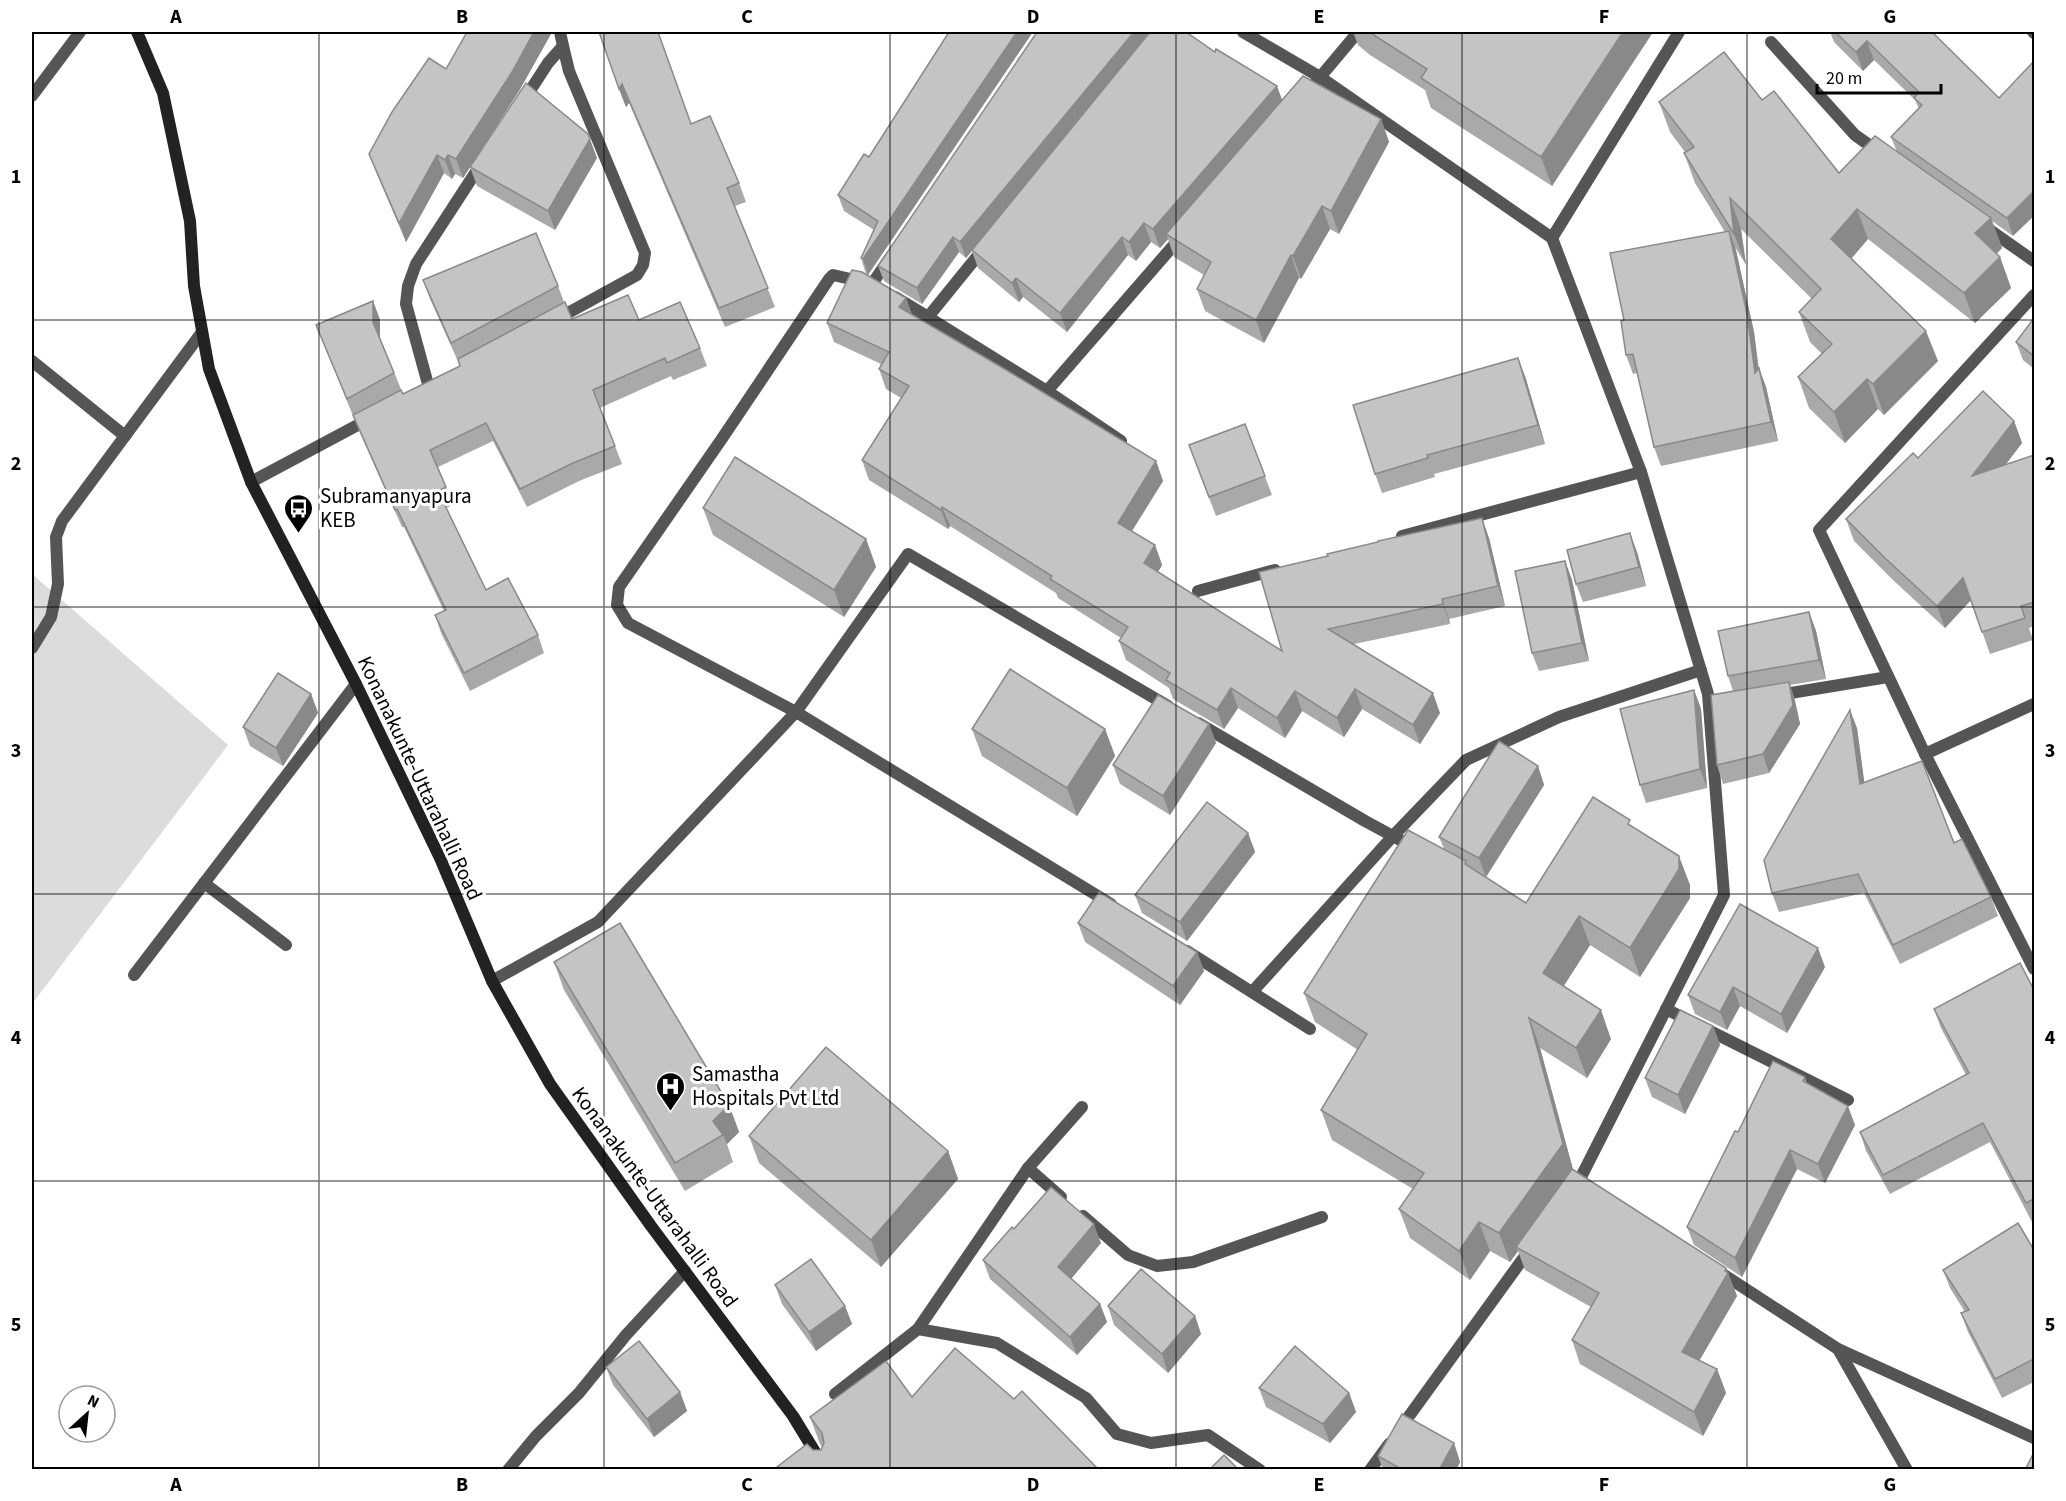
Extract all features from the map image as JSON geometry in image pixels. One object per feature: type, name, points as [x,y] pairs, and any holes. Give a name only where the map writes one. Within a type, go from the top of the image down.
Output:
[{"type":"main road","name":"Konanakunte-Uttarahalli Road","points":[[137,32],[163,93],[190,221],[194,286],[209,369],[252,482],[356,684],[440,858],[492,981],[550,1084],[793,1416],[826,1470]]},
{"type":"street","points":[[32,96],[80,32]]},
{"type":"street","points":[[543,326],[637,275],[643,265],[645,253],[569,70],[560,32]]},
{"type":"street","points":[[1243,32],[1320,77],[1552,238],[1641,472],[1708,694],[1715,706],[1724,896],[1666,1009],[1584,1184],[1565,1200]]},
{"type":"street","points":[[1305,94],[1358,32]]},
{"type":"street","points":[[1552,238],[1679,32]]},
{"type":"street","points":[[1771,42],[1855,135],[1893,162]]},
{"type":"street","points":[[514,114],[540,74],[563,46]]},
{"type":"street","points":[[429,388],[406,304],[408,286],[416,264],[488,154]]},
{"type":"street","points":[[1978,222],[2034,261]]},
{"type":"street","points":[[1047,391],[1188,229]]},
{"type":"street","points":[[928,317],[996,234]]},
{"type":"street","points":[[872,284],[898,245]]},
{"type":"street","points":[[1122,910],[796,712],[628,623],[617,605],[619,587],[833,275],[872,284],[1047,391],[1132,449]]},
{"type":"street","points":[[2034,295],[1819,530],[1925,754],[2034,969]]},
{"type":"street","points":[[32,648],[51,617],[58,584],[56,537],[62,521],[202,332]]},
{"type":"street","points":[[32,362],[125,436]]},
{"type":"street","points":[[252,482],[377,415]]},
{"type":"street","points":[[1391,539],[1641,472]]},
{"type":"street","points":[[492,981],[598,922],[796,712],[908,554],[1423,852]]},
{"type":"street","points":[[1198,591],[1289,567]]},
{"type":"street","points":[[1253,991],[1393,836],[1466,760],[1559,717],[1701,670]]},
{"type":"street","points":[[1765,698],[1888,677]]},
{"type":"street","points":[[134,975],[356,684]]},
{"type":"street","points":[[1925,754],[2034,704]]},
{"type":"street","points":[[204,883],[286,945]]},
{"type":"street","points":[[1172,942],[1310,1029]]},
{"type":"street","points":[[1666,1009],[1848,1100]]},
{"type":"street","points":[[835,1394],[918,1329],[1028,1168],[1082,1107]]},
{"type":"street","points":[[1028,1168],[1128,1255],[1157,1266],[1193,1262],[1322,1217]]},
{"type":"street","points":[[1370,1470],[1538,1238]]},
{"type":"street","points":[[1709,1265],[1838,1349],[2034,1438]]},
{"type":"street","points":[[508,1470],[536,1436],[579,1393],[626,1335],[685,1271]]},
{"type":"street","points":[[918,1329],[997,1343],[1086,1398],[1117,1434],[1151,1443],[1208,1435],[1260,1470]]},
{"type":"street","points":[[1838,1349],[1907,1470]]},
{"type":"shaded area","points":[[32,574],[228,745],[32,1004]]},
{"type":"building","points":[[467,32],[534,32],[512,72],[456,159],[448,155],[445,160],[437,155],[399,223],[369,154],[392,112],[429,58],[446,69]]},
{"type":"building","points":[[599,32],[658,32],[691,124],[710,116],[739,183],[727,188],[768,288],[719,308],[622,84],[619,89]]},
{"type":"building","points":[[949,32],[1017,32],[863,259],[861,258],[878,221],[838,195],[864,154],[869,157]]},
{"type":"building","points":[[1037,32],[1134,32],[960,242],[953,237],[917,288],[878,266]]},
{"type":"building","points":[[1150,32],[1186,32],[1215,52],[1216,49],[1277,86],[1153,229],[1144,223],[1129,242],[1122,237],[1060,313],[1016,278],[1012,283],[972,250]]},
{"type":"building","points":[[1369,32],[1623,32],[1541,157],[1421,78],[1427,69]]},
{"type":"building","points":[[1835,32],[1932,32],[1999,98],[2034,61],[2034,191],[2007,218],[1891,137],[1922,105],[1914,98],[1919,92],[1867,41],[1856,52]]},
{"type":"building","points":[[1724,52],[1762,100],[1774,91],[1839,173],[1875,136],[1991,218],[1975,233],[2000,257],[1964,293],[1857,209],[1831,239],[1926,331],[1873,384],[1867,379],[1834,412],[1798,377],[1832,344],[1799,312],[1821,289],[1730,198],[1734,234],[1684,153],[1694,147],[1659,102]]},
{"type":"building","points":[[1303,76],[1381,119],[1331,211],[1322,206],[1293,256],[1291,255],[1256,320],[1197,289],[1211,262],[1166,234]]},
{"type":"building","points":[[526,83],[588,134],[590,139],[548,211],[470,167]]},
{"type":"building","points":[[1729,231],[1747,314],[1755,373],[1759,368],[1771,422],[1654,447],[1633,354],[1626,355],[1621,321],[1624,320],[1610,253]]},
{"type":"building","points":[[536,233],[558,286],[451,343],[423,280]]},
{"type":"building","points":[[852,270],[862,272],[906,298],[899,307],[1156,461],[1118,523],[1155,545],[1144,563],[1282,651],[1259,572],[1328,556],[1327,554],[1378,541],[1482,518],[1498,586],[1442,599],[1443,604],[1328,629],[1433,693],[1413,725],[1355,689],[1337,718],[1295,691],[1277,718],[1231,688],[1217,710],[1166,680],[1170,673],[1119,641],[1128,627],[1050,579],[1052,576],[862,460],[909,386],[879,369],[889,352],[827,323]]},
{"type":"building","points":[[628,295],[639,320],[680,302],[700,348],[667,363],[665,358],[593,390],[615,446],[573,463],[520,489],[486,423],[430,450],[446,487],[438,491],[486,590],[508,578],[538,635],[464,673],[435,615],[446,610],[397,509],[395,510],[353,415],[401,390],[403,394],[460,366],[458,359],[565,302],[572,319]]},
{"type":"building","points":[[373,301],[373,322],[394,373],[347,399],[316,325]]},
{"type":"building","points":[[2034,318],[2034,356],[2016,342]]},
{"type":"building","points":[[1518,358],[1538,425],[1427,455],[1428,458],[1375,474],[1353,405]]},
{"type":"building","points":[[1983,391],[2014,421],[1972,476],[2034,455],[2034,602],[2021,606],[2025,618],[1982,632],[1963,578],[1937,606],[1846,519],[1913,453],[1918,458]]},
{"type":"building","points":[[1245,424],[1265,476],[1209,497],[1189,445]]},
{"type":"building","points":[[735,457],[866,539],[834,590],[703,508]]},
{"type":"building","points":[[1630,533],[1639,567],[1576,584],[1567,550]]},
{"type":"building","points":[[1565,561],[1582,643],[1532,653],[1515,571]]},
{"type":"building","points":[[1809,612],[1819,660],[1728,676],[1718,631]]},
{"type":"building","points":[[1010,669],[1105,729],[1067,788],[972,729]]},
{"type":"building","points":[[278,673],[311,694],[276,748],[243,727]]},
{"type":"building","points":[[1789,682],[1793,705],[1763,754],[1717,765],[1711,695]]},
{"type":"building","points":[[1694,690],[1700,769],[1640,785],[1620,709]]},
{"type":"building","points":[[1158,695],[1209,724],[1163,796],[1113,765]]},
{"type":"building","points":[[1850,710],[1860,784],[1922,761],[1954,843],[1962,839],[1991,897],[1893,945],[1858,874],[1772,893],[1764,860]]},
{"type":"building","points":[[1499,741],[1538,766],[1479,858],[1439,837]]},
{"type":"building","points":[[1593,797],[1630,820],[1628,824],[1679,856],[1679,869],[1630,948],[1579,916],[1543,973],[1601,1010],[1576,1048],[1529,1018],[1563,1144],[1499,1233],[1479,1222],[1459,1251],[1399,1209],[1424,1173],[1321,1110],[1367,1034],[1304,993],[1408,830],[1466,861],[1465,864],[1526,903]]},
{"type":"building","points":[[1207,802],[1248,833],[1180,922],[1135,895]]},
{"type":"building","points":[[1099,892],[1197,952],[1173,986],[1078,923]]},
{"type":"building","points":[[1740,904],[1818,948],[1781,1014],[1733,987],[1720,1012],[1688,995]]},
{"type":"building","points":[[620,923],[729,1105],[713,1121],[723,1135],[675,1163],[554,962]]},
{"type":"building","points":[[2020,963],[2034,990],[2034,1199],[2026,1203],[1983,1123],[1883,1175],[1860,1132],[1969,1073],[1934,1009]]},
{"type":"building","points":[[1680,1010],[1713,1026],[1678,1095],[1645,1078]]},
{"type":"building","points":[[826,1047],[948,1151],[871,1240],[749,1136]]},
{"type":"building","points":[[1773,1061],[1805,1077],[1803,1081],[1848,1106],[1818,1164],[1790,1150],[1735,1258],[1687,1227]]},
{"type":"building","points":[[1572,1169],[1726,1268],[1725,1271],[1728,1273],[1682,1352],[1717,1369],[1694,1412],[1572,1340],[1599,1293],[1516,1247]]},
{"type":"building","points":[[1051,1187],[1094,1224],[1058,1267],[1100,1304],[1070,1337],[983,1260]]},
{"type":"building","points":[[2018,1223],[2034,1250],[2034,1359],[1995,1379],[1961,1313],[1969,1310],[1943,1270]]},
{"type":"building","points":[[811,1259],[845,1306],[809,1332],[775,1285]]},
{"type":"building","points":[[1141,1269],[1195,1316],[1162,1354],[1108,1306]]},
{"type":"building","points":[[639,1341],[680,1392],[647,1419],[606,1367]]},
{"type":"building","points":[[1295,1346],[1349,1393],[1323,1424],[1259,1388]]},
{"type":"building","points":[[955,1348],[1014,1399],[1022,1391],[1099,1470],[773,1470],[807,1444],[813,1450],[821,1450],[824,1443],[822,1433],[810,1417],[886,1361],[912,1397]]},
{"type":"building","points":[[1402,1414],[1454,1443],[1439,1470],[1403,1470],[1378,1456]]},
{"type":"building","points":[[2034,1452],[2034,1470],[2025,1470]]},
{"type":"building","points":[[1224,1455],[1239,1470],[1209,1470]]},
{"type":"place","name":"Subramanyapura KEB","points":[[299,534]]},
{"type":"place","name":"Samastha Hospitals Pvt Ltd","points":[[671,1112]]}]
